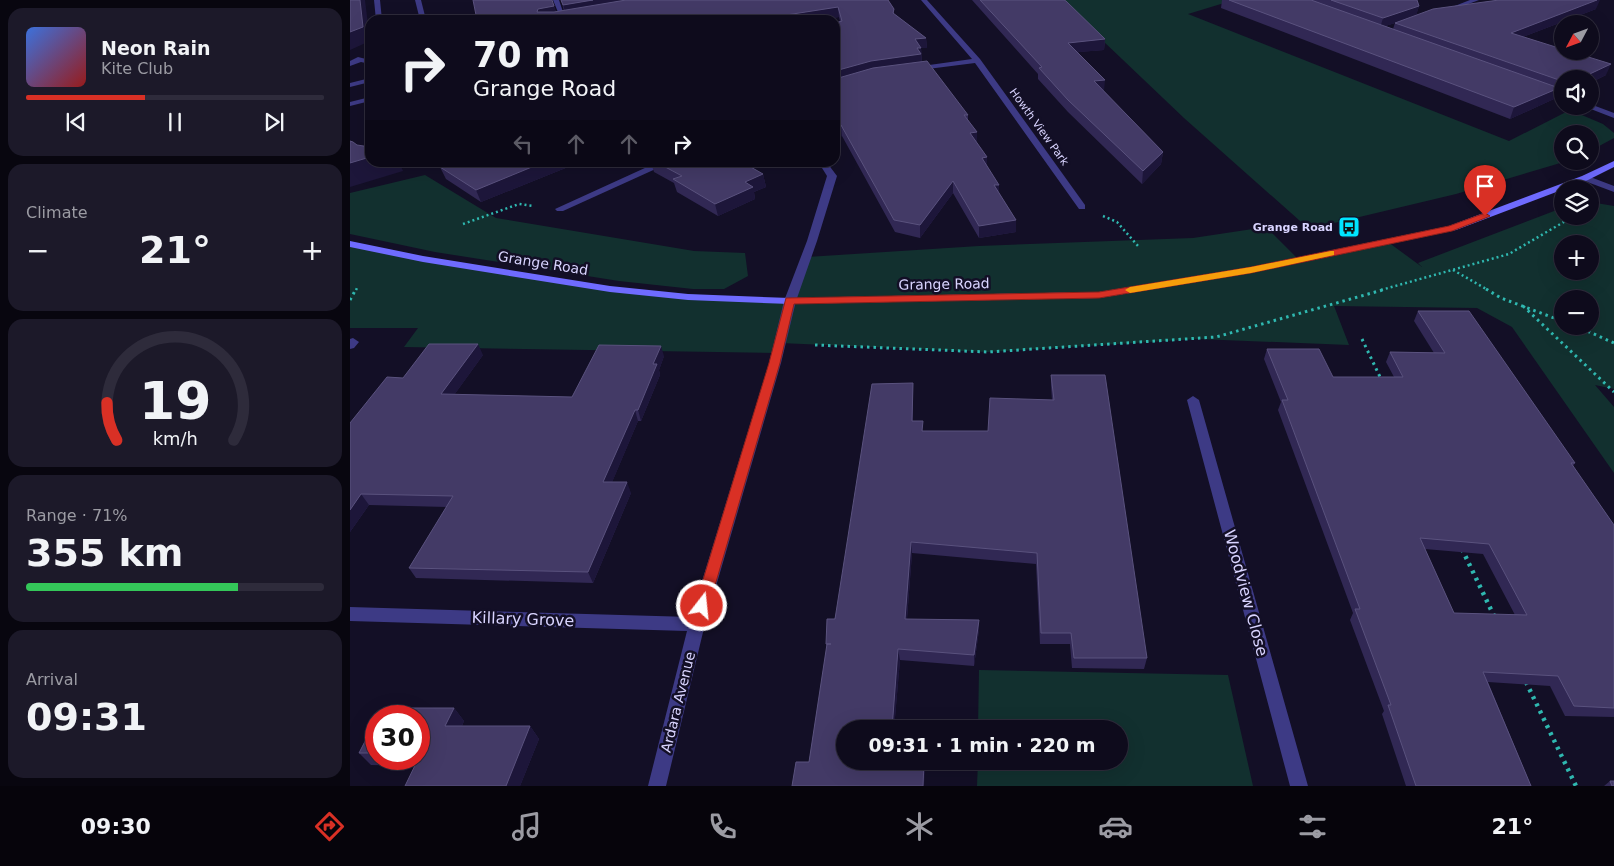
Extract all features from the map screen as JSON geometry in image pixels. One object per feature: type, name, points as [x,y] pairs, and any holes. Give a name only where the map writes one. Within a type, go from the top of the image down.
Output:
[{"type":"main road","name":"Grange Road","points":[[350,244],[423,259],[610,289],[688,297],[790,301],[1099,295],[1251,270],[1452,228],[1585,178],[1614,164]]},
{"type":"street","points":[[378,0],[379,15]]},
{"type":"street","points":[[418,0],[422,15]]},
{"type":"street","points":[[556,0],[562,15]]},
{"type":"street","name":"Howth View Park","points":[[924,0],[977,61],[1082,207]]},
{"type":"street","points":[[1433,15],[1476,0]]},
{"type":"street","points":[[350,64],[361,60],[365,61]]},
{"type":"street","points":[[904,70],[977,61]]},
{"type":"street","points":[[350,85],[365,81]]},
{"type":"street","points":[[1535,88],[1554,95]]},
{"type":"street","points":[[350,104],[365,100]]},
{"type":"street","points":[[1599,110],[1614,116]]},
{"type":"street","points":[[560,209],[656,167]]},
{"type":"street","points":[[790,301],[812,242],[832,176],[826,167]]},
{"type":"street","points":[[1585,178],[1614,189]]},
{"type":"street","name":"Ardara Avenue","points":[[657,786],[697,624],[775,363],[790,301]]},
{"type":"street","name":"Woodview Close","points":[[1193,400],[1299,786]]},
{"type":"street","name":"Killary Grove","points":[[350,614],[697,624]]},
{"type":"path","points":[[463,224],[519,204],[560,209]]},
{"type":"path","points":[[1082,207],[1117,222],[1138,246]]},
{"type":"path","points":[[815,346],[988,352],[1216,337],[1509,254],[1559,225]]},
{"type":"path","points":[[1453,270],[1501,298],[1554,318]]},
{"type":"path","points":[[350,300],[358,286]]},
{"type":"path","points":[[1523,306],[1614,392]]},
{"type":"path","points":[[1596,335],[1614,343]]},
{"type":"path","points":[[1362,339],[1383,384]]},
{"type":"path","points":[[1460,545],[1499,625]]},
{"type":"path","points":[[1524,679],[1576,786]]},
{"type":"green space","points":[[1060,0],[1234,0],[1188,14],[1509,141],[1560,115],[1582,115],[1603,124],[1614,133],[1614,138],[1599,146],[1599,125],[1554,125],[1554,165],[1456,194],[1309,229],[1184,118]]},
{"type":"green space","points":[[425,175],[496,218],[694,251],[745,253],[748,276],[724,289],[693,289],[619,281],[435,252],[350,234],[350,193]]},
{"type":"green space","points":[[1599,204],[1614,206],[1614,389],[1595,385],[1614,407],[1614,473],[1512,327],[1477,308],[1334,306],[1349,345],[1198,339],[988,352],[780,343],[790,300],[807,257],[979,246],[1193,238],[1266,227],[1299,260],[1388,242],[1422,267],[1418,263],[1554,211],[1554,225],[1599,225]]},
{"type":"green space","points":[[350,244],[610,289],[789,301],[777,353],[404,347],[418,328],[350,328]]},
{"type":"green space","points":[[979,670],[1228,675],[1253,786],[977,786],[978,770],[1128,770],[1128,720],[978,720]]},
{"type":"building","points":[[350,0],[360,0],[363,27],[350,32]]},
{"type":"building","points":[[473,0],[552,0],[554,6],[538,9],[537,12],[554,12],[626,0],[888,0],[894,9],[893,13],[926,38],[915,39],[921,48],[917,48],[921,54],[871,61],[840,70],[840,22],[842,21],[838,7],[786,15],[476,15]]},
{"type":"building","points":[[561,0],[593,0],[563,5]]},
{"type":"building","points":[[980,0],[1066,1],[1105,39],[1068,43],[1105,80],[1094,81],[1163,152],[1143,171],[1068,100],[1039,68],[1042,67]]},
{"type":"building","points":[[1229,0],[1311,0],[1554,86],[1554,90],[1514,107]]},
{"type":"building","points":[[1331,0],[1417,0],[1419,6],[1383,18]]},
{"type":"building","points":[[1499,0],[1597,0],[1511,33],[1554,46],[1554,60],[1598,60],[1611,64],[1598,70],[1554,70],[1554,78],[1395,23],[1433,9]]},
{"type":"building","points":[[927,61],[968,115],[964,115],[977,132],[970,133],[987,157],[982,158],[999,185],[994,185],[1016,220],[979,226],[953,181],[920,225],[894,220],[840,125],[840,78],[873,68]]},
{"type":"building","points":[[350,141],[365,146],[365,158],[350,163]]},
{"type":"building","points":[[440,167],[532,167],[476,190]]},
{"type":"building","points":[[665,167],[751,167],[763,174],[745,182],[753,187],[715,204],[673,179],[682,176]]},
{"type":"building","points":[[1418,311],[1469,311],[1575,463],[1571,463],[1614,525],[1614,708],[1574,706],[1558,676],[1483,672],[1531,786],[1416,786],[1388,705],[1391,705],[1355,609],[1360,609],[1282,400],[1288,400],[1267,349],[1319,349],[1333,377],[1403,377],[1390,352],[1445,353]],"holes":[[[1420,538],[1489,544],[1527,615],[1454,613]]]},
{"type":"building","points":[[429,344],[478,344],[441,394],[572,397],[599,345],[661,346],[653,364],[657,364],[638,410],[635,410],[603,482],[627,482],[588,572],[409,568],[453,496],[361,494],[350,510],[350,423],[387,377],[403,378]]},
{"type":"building","points":[[1051,375],[1105,375],[1147,658],[1074,658],[1071,633],[1041,633],[1037,553],[911,542],[905,619],[979,620],[974,655],[898,649],[893,720],[836,720],[836,770],[924,770],[923,786],[792,786],[796,762],[809,762],[827,644],[827,619],[835,619],[872,384],[913,383],[912,421],[923,421],[922,431],[988,431],[990,398],[1054,400]]},
{"type":"building","points":[[430,708],[454,708],[445,726],[530,726],[506,786],[405,786],[413,770],[430,770]]},
{"type":"building","points":[[365,741],[365,753],[359,753]]},
{"type":"slow traffic","points":[[1130,290],[1251,270],[1331,253]]},
{"type":"place","name":"Grange Road","points":[[1349,227]]},
{"type":"route","points":[[702,606],[775,363],[790,301],[1099,295],[1251,270],[1452,228],[1485,216]]}]
